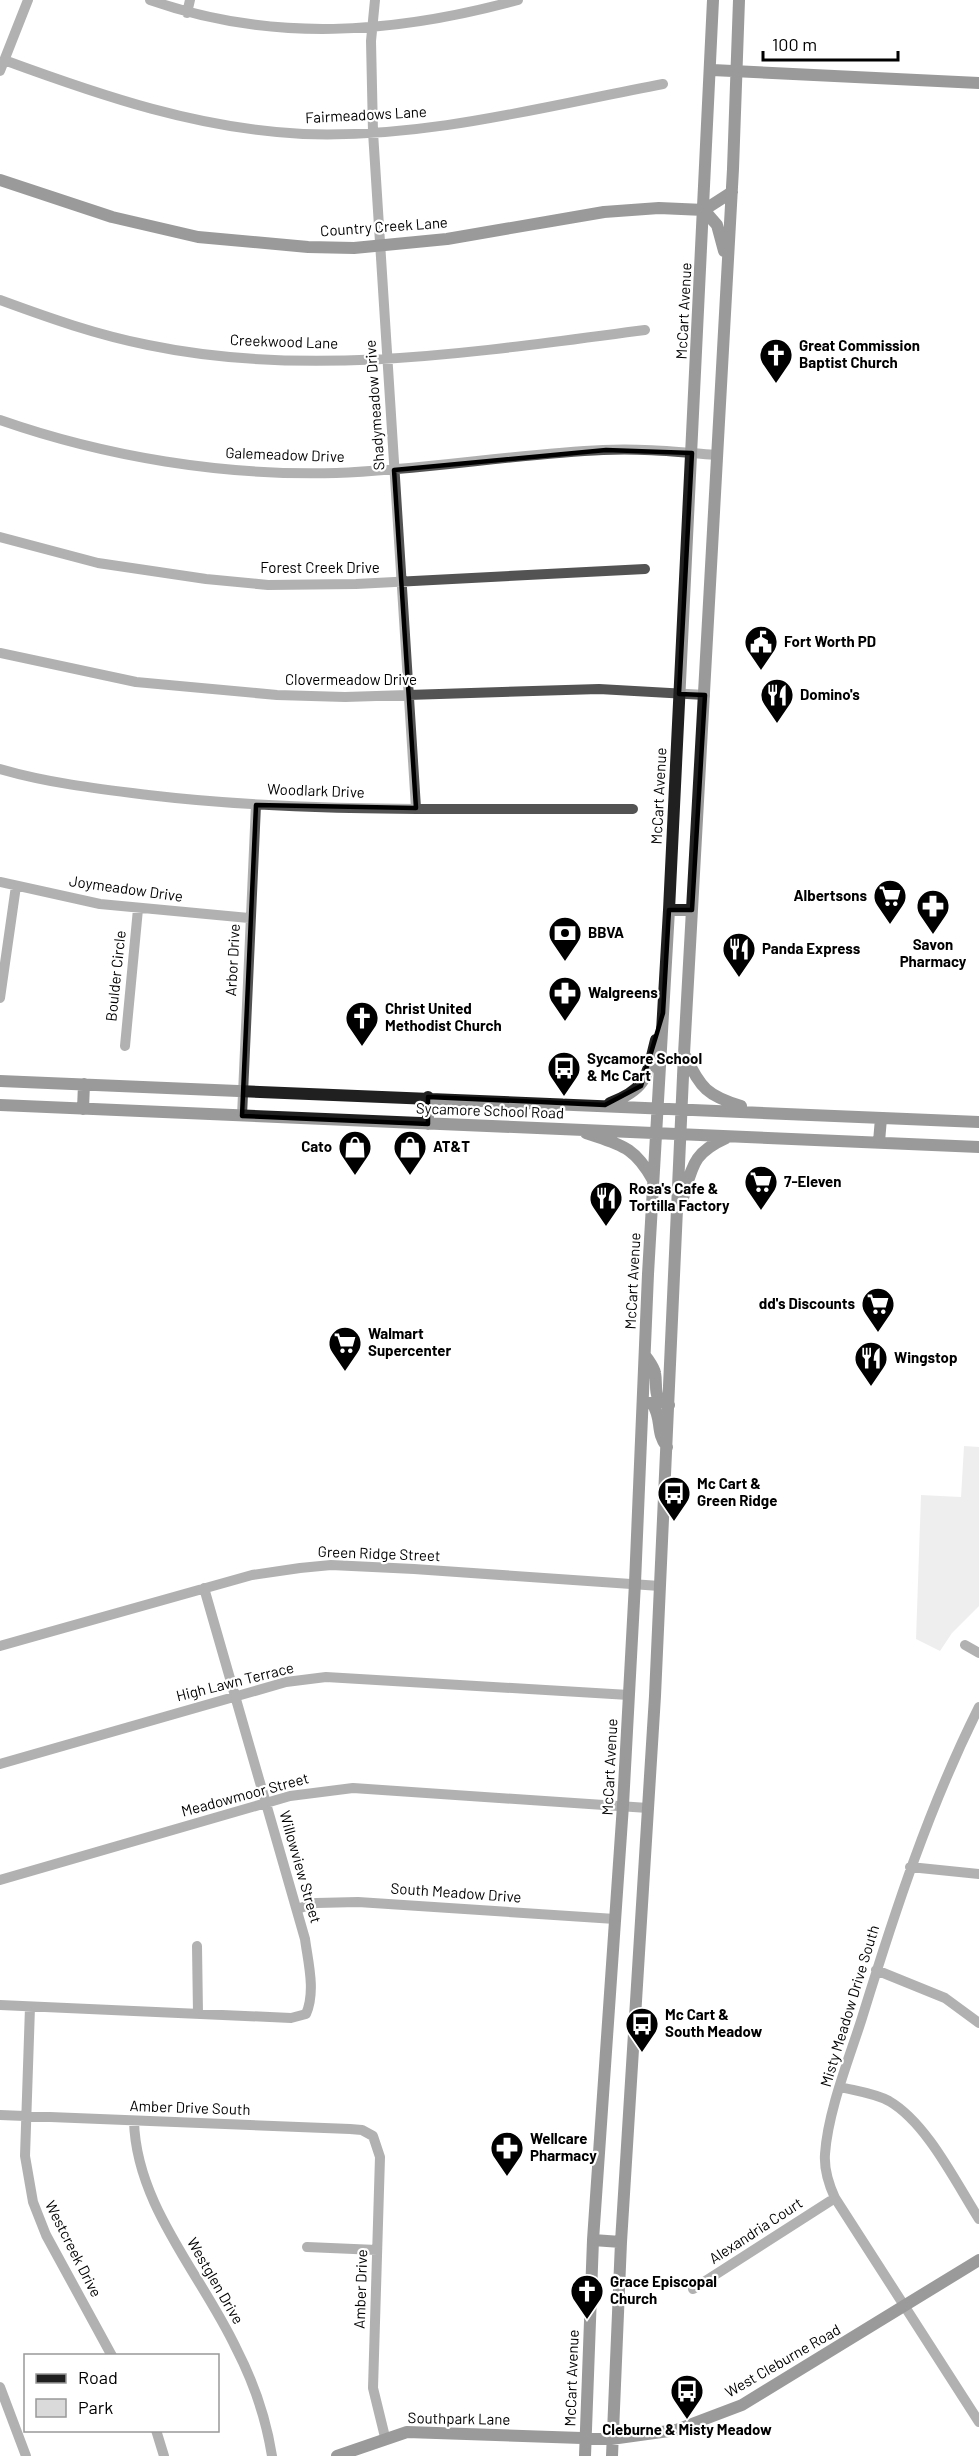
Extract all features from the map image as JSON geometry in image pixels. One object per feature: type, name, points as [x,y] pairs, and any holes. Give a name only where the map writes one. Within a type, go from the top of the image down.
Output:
[{"type":"main road","name":"McCart Avenue","points":[[585,2456],[593,2240],[623,1805],[635,1583],[653,1180],[712,70],[713,0]]},
{"type":"main road","points":[[612,2456],[621,2242],[660,1586],[684,1054],[738,72],[739,0]]},
{"type":"main road","points":[[712,70],[979,83]]},
{"type":"main road","name":"Country Creek Lane","points":[[0,180],[112,217],[198,237],[308,247],[380,246],[447,239],[604,212],[659,208],[704,210]]},
{"type":"main road","points":[[727,271],[717,225],[704,210],[732,192]]},
{"type":"main road","points":[[669,910],[693,910]]},
{"type":"main road","points":[[605,1105],[626,1097],[645,1080],[663,1013]]},
{"type":"main road","points":[[684,1054],[696,1080],[717,1099],[762,1112]]},
{"type":"main road","name":"Sycamore School Road","points":[[0,1081],[428,1097],[979,1122]]},
{"type":"main road","points":[[83,1109],[84,1084]]},
{"type":"main road","points":[[428,1097],[428,1124]]},
{"type":"main road","name":"Sycamore School Road","points":[[0,1106],[574,1128],[727,1137],[979,1147]]},
{"type":"main road","points":[[879,1142],[881,1118]]},
{"type":"main road","points":[[574,1128],[624,1145],[642,1160],[653,1180]]},
{"type":"main road","points":[[678,1216],[694,1160],[707,1147],[727,1137]]},
{"type":"main road","points":[[645,1355],[655,1371],[657,1396],[661,1402],[669,1405]]},
{"type":"main road","points":[[643,1402],[652,1403],[656,1409],[658,1436],[667,1447]]},
{"type":"main road","points":[[593,2240],[621,2242]]},
{"type":"main road","name":"West Cleburne Road","points":[[585,2438],[611,2439],[676,2430],[742,2405],[979,2260]]},
{"type":"main road","name":"Southpark Lane","points":[[337,2456],[384,2437],[407,2432],[585,2438]]},
{"type":"street","points":[[0,71],[28,0]]},
{"type":"street","points":[[150,0],[187,13],[226,22],[290,29],[372,27],[458,16],[518,0]]},
{"type":"street","points":[[187,13],[190,0]]},
{"type":"street","name":"Shadymeadow Drive","points":[[375,0],[372,27],[373,132],[416,808]]},
{"type":"street","name":"Fairmeadows Lane","points":[[4,60],[111,98],[194,120],[304,134],[373,132],[443,125],[663,84]]},
{"type":"street","name":"Creekwood Lane","points":[[0,300],[72,326],[177,350],[251,358],[386,358],[478,352],[645,330]]},
{"type":"street","name":"Galemeadow Drive","points":[[0,420],[116,453],[267,471],[333,473],[394,470],[595,450],[717,455]]},
{"type":"street","name":"Forest Creek Drive","points":[[0,537],[82,559],[206,579],[268,585],[401,582],[645,569]]},
{"type":"street","name":"Clovermeadow Drive","points":[[0,653],[94,675],[170,686],[300,696],[599,689],[705,695]]},
{"type":"street","name":"Woodlark Drive","points":[[0,769],[95,788],[209,802],[256,805],[633,809]]},
{"type":"street","name":"Arbor Drive","points":[[242,1116],[249,918],[256,805]]},
{"type":"street","name":"Joymeadow Drive","points":[[0,882],[138,909],[249,918]]},
{"type":"street","points":[[0,998],[16,886]]},
{"type":"street","name":"Boulder Circle","points":[[125,1046],[138,909]]},
{"type":"street","name":"Green Ridge Street","points":[[0,1646],[204,1588],[278,1570],[331,1565],[660,1586]]},
{"type":"street","name":"Willowview Street","points":[[198,2014],[302,2016],[308,2009],[310,1975],[297,1909],[204,1588]]},
{"type":"street","points":[[965,1646],[979,1653]]},
{"type":"street","name":"High Lawn Terrace","points":[[0,1764],[286,1682],[338,1677],[629,1695]]},
{"type":"street","name":"Misty Meadow Drive South","points":[[979,1707],[974,1727],[939,1791],[910,1867],[840,2087],[825,2152],[831,2189],[835,2198],[979,2422]]},
{"type":"street","name":"Meadowmoor Street","points":[[0,1880],[290,1796],[353,1788],[648,1808]]},
{"type":"street","points":[[910,1867],[979,1874]]},
{"type":"street","name":"South Meadow Drive","points":[[297,1909],[316,1903],[358,1902],[615,1918]]},
{"type":"street","points":[[0,2005],[198,2014],[196,1946]]},
{"type":"street","points":[[876,1970],[945,1998],[979,2022]]},
{"type":"street","name":"Westcreek Drive","points":[[30,2007],[25,2156],[33,2202],[46,2235],[111,2354]]},
{"type":"street","points":[[840,2087],[871,2094],[898,2107],[923,2132],[979,2219]]},
{"type":"street","name":"Amber Drive South","points":[[0,2115],[350,2129],[362,2130],[376,2140]]},
{"type":"street","name":"Westglen Drive","points":[[134,2121],[134,2139],[144,2179],[170,2232],[236,2346],[263,2411],[272,2456]]},
{"type":"street","name":"Amber Drive","points":[[376,2140],[380,2157],[373,2388],[384,2437]]},
{"type":"street","name":"Alexandria Court","points":[[693,2289],[835,2198]]},
{"type":"street","points":[[307,2247],[377,2250]]},
{"type":"street","points":[[0,2387],[26,2456]]},
{"type":"street","points":[[157,2432],[164,2456]]},
{"type":"highlighted area","points":[[606,450],[692,453],[679,694],[705,695],[692,910],[669,910],[663,1013],[641,1086],[605,1105],[428,1097],[428,1124],[242,1116],[256,805],[416,808],[394,470]]},
{"type":"green space","points":[[964,1446],[979,1447],[979,1606],[952,1633],[940,1651],[916,1639],[921,1495],[961,1497]]},
{"type":"place","name":"Great Commission Baptist Church","points":[[776,384]]},
{"type":"place","name":"Fort Worth PD","points":[[761,671]]},
{"type":"place","name":"Domino's","points":[[777,724]]},
{"type":"place","name":"Albertsons","points":[[890,925]]},
{"type":"place","name":"Savon Pharmacy","points":[[933,935]]},
{"type":"place","name":"BBVA","points":[[565,962]]},
{"type":"place","name":"Panda Express","points":[[739,978]]},
{"type":"place","name":"Walgreens","points":[[565,1022]]},
{"type":"place","name":"Christ United Methodist Church","points":[[362,1047]]},
{"type":"place","name":"Sycamore School & Mc Cart","points":[[564,1097]]},
{"type":"place","name":"Cato","points":[[355,1176]]},
{"type":"place","name":"AT&T","points":[[410,1176]]},
{"type":"place","name":"7-Eleven","points":[[761,1211]]},
{"type":"place","name":"Rosa's Cafe & Tortilla Factory","points":[[606,1227]]},
{"type":"place","name":"dd's Discounts","points":[[878,1333]]},
{"type":"place","name":"Walmart Supercenter","points":[[345,1372]]},
{"type":"place","name":"Wingstop","points":[[871,1387]]},
{"type":"place","name":"Mc Cart & Green Ridge","points":[[674,1522]]},
{"type":"place","name":"Mc Cart & South Meadow","points":[[642,2053]]},
{"type":"place","name":"Wellcare Pharmacy","points":[[507,2177]]},
{"type":"place","name":"Grace Episcopal Church","points":[[587,2320]]},
{"type":"place","name":"Cleburne & Misty Meadow","points":[[687,2420]]}]
